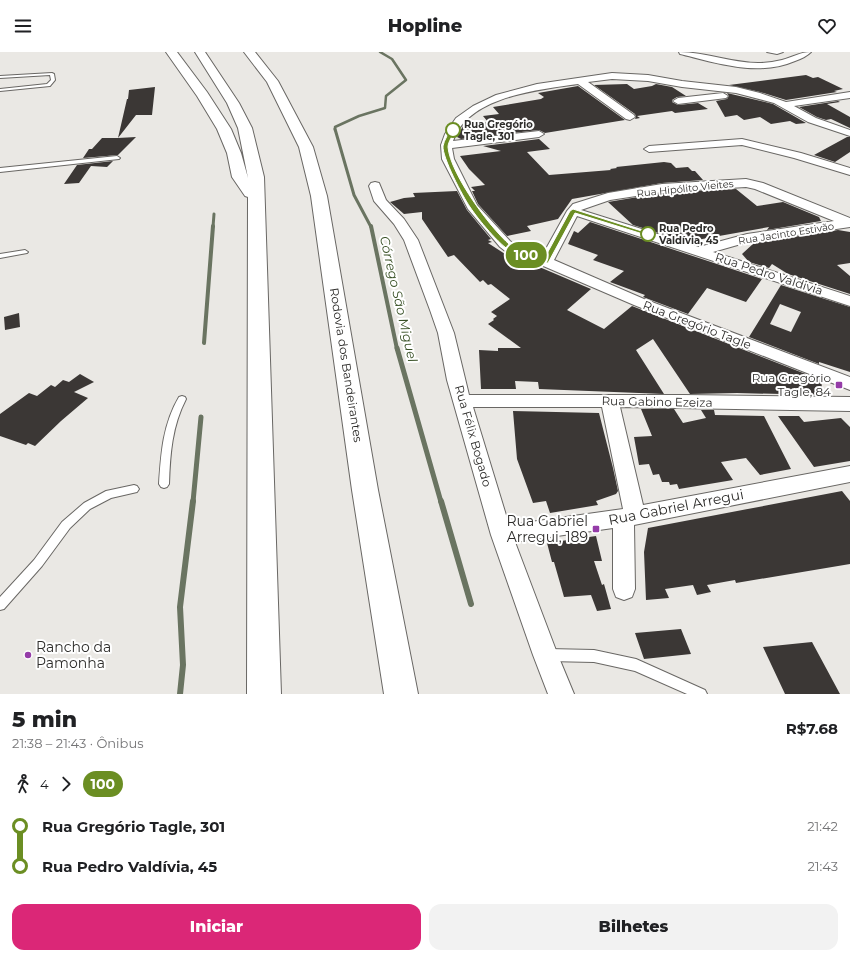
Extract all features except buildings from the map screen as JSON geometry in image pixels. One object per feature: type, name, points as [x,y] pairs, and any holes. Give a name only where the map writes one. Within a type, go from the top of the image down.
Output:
[{"type":"highway","points":[[170,52],[200,90],[224,129],[234,153],[240,177],[257,201]]},
{"type":"highway","points":[[200,52],[233,103],[245,128],[256,177],[264,694]]},
{"type":"highway","name":"Rodovia dos Bandeirantes","points":[[249,52],[272,81],[306,148],[319,196],[365,490],[401,694]]},
{"type":"highway","points":[[263,52],[272,81]]},
{"type":"street","points":[[683,52],[728,62],[756,65],[781,63],[807,52]]},
{"type":"street","points":[[539,134],[446,146],[450,134],[460,120],[484,104],[512,93],[537,87],[612,76],[637,76],[749,93],[766,97],[812,120],[850,133]]},
{"type":"street","points":[[580,81],[630,117]]},
{"type":"street","points":[[678,101],[749,93]]},
{"type":"street","points":[[784,105],[850,95]]},
{"type":"street","points":[[649,149],[742,142],[797,155],[850,172]]},
{"type":"street","name":"Rua Gregório Tagle","points":[[446,146],[448,159],[472,206],[505,244],[514,251],[546,262],[639,302],[850,384]]},
{"type":"street","name":"Rua Hipólito Vieites","points":[[573,211],[577,207],[586,203],[633,192],[662,188],[746,182],[760,186],[849,223]]},
{"type":"street","name":"Rua Félix Bogado","points":[[375,186],[380,201],[399,222],[411,240],[438,310],[446,333],[456,380],[464,401],[502,535],[545,655],[562,694]]},
{"type":"street","points":[[546,262],[573,211]]},
{"type":"street","name":"Rua Pedro Valdivia","points":[[573,211],[701,251],[850,301]]},
{"type":"street","name":"Rua Jacinto Estivão","points":[[701,251],[747,238],[849,223]]},
{"type":"street","name":"Rua Gabino Ezeiza","points":[[464,401],[850,404]]},
{"type":"street","points":[[610,401],[629,516],[624,589]]},
{"type":"street","name":"Rua Gabriel Arregui","points":[[502,535],[629,516],[850,474]]},
{"type":"lane","points":[[769,52],[781,52]]},
{"type":"lane","points":[[0,77],[52,74],[53,80],[48,85],[0,90]]},
{"type":"lane","points":[[0,170],[117,158]]},
{"type":"lane","points":[[0,256],[25,252]]},
{"type":"lane","points":[[164,484],[167,442],[174,411],[182,399]]},
{"type":"lane","points":[[0,605],[38,563],[66,525],[86,506],[109,494],[134,489]]},
{"type":"lane","points":[[545,655],[594,656],[636,666],[701,694]]},
{"type":"waterway","name":"Córrego São Miguel","points":[[335,129],[335,127],[359,116],[385,108],[386,96],[406,80],[392,59],[380,52]]},
{"type":"waterway","name":"Córrego São Miguel","points":[[335,129],[354,195],[371,227]]},
{"type":"waterway","points":[[213,227],[214,214]]},
{"type":"waterway","points":[[204,343],[213,226]]},
{"type":"waterway","name":"Córrego São Miguel","points":[[371,226],[397,349]]},
{"type":"waterway","name":"Córrego São Miguel","points":[[397,348],[441,502]]},
{"type":"waterway","points":[[193,502],[201,417]]},
{"type":"waterway","points":[[180,694],[183,665],[180,607],[193,501]]},
{"type":"waterway","name":"Córrego São Miguel","points":[[441,501],[471,604]]},
{"type":"bus line","name":"100","points":[[453,130],[446,146],[448,159],[472,206],[505,244],[514,251],[546,262],[573,211],[648,234]]},
{"type":"place","name":"Rua Gregório Tagle, 301","points":[[453,130]]},
{"type":"place","name":"Rua Pedro Valdívia, 45","points":[[648,234]]},
{"type":"place","name":"Rua Gregório Tagle, 84","points":[[839,385]]},
{"type":"place","name":"Rua Gabriel Arregui, 189","points":[[596,529]]},
{"type":"place","name":"Rancho da Pamonha","points":[[28,655]]}]
